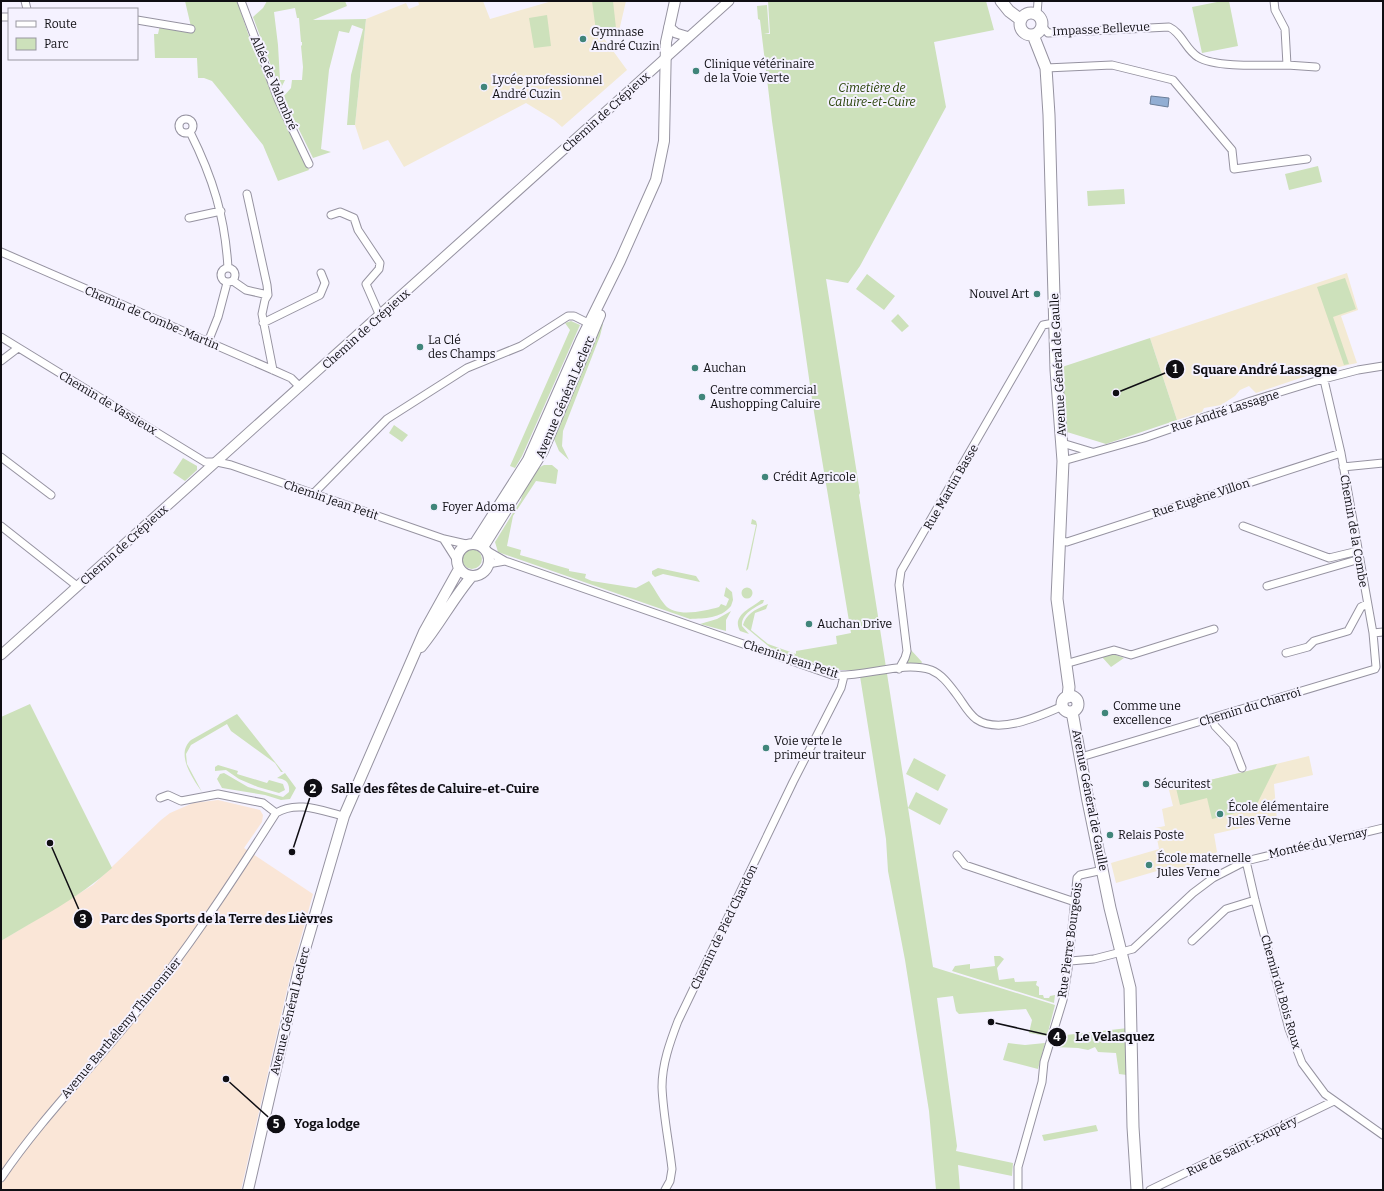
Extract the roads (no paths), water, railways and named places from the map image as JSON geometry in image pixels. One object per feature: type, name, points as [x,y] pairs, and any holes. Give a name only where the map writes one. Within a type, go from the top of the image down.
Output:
[{"type":"main road","name":"Avenue Général Leclerc","points":[[478,546],[528,460],[592,325],[651,194],[661,164],[665,124],[666,42],[675,1]]},
{"type":"main road","points":[[1001,1],[1009,11],[1021,20],[1022,30],[1028,34],[1033,35],[1039,32],[1042,26],[1042,20],[1037,14],[1028,13],[1021,20]]},
{"type":"main road","name":"Avenue Général de Gaulle","points":[[1033,35],[1046,68],[1049,115],[1054,323],[1057,388],[1063,461],[1061,541],[1057,599],[1065,664],[1067,705],[1074,717],[1080,757],[1107,888],[1115,906],[1125,951],[1137,991],[1138,1088],[1143,1190]]},
{"type":"main road","points":[[478,546],[488,554],[488,564],[483,572],[472,576],[462,573],[458,564],[460,550],[478,546]]},
{"type":"main road","name":"Avenue Général Leclerc","points":[[248,1190],[298,973],[344,816],[428,625],[458,564]]},
{"type":"main road","name":"Avenue Général Leclerc","points":[[414,657],[436,629],[458,592],[472,576]]},
{"type":"main road","name":"Avenue Général de Gaulle","points":[[1125,951],[1130,992],[1131,1079],[1137,1190]]},
{"type":"street","name":"Allée de Valombré","points":[[241,1],[278,98],[309,164]]},
{"type":"street","name":"Chemin de Crépieux","points":[[1,654],[380,316],[729,1]]},
{"type":"street","points":[[1037,14],[1038,1]]},
{"type":"street","points":[[1274,1],[1276,10],[1285,28],[1287,65],[1316,66]]},
{"type":"street","points":[[138,20],[190,29]]},
{"type":"street","points":[[669,26],[676,33],[689,37]]},
{"type":"street","name":"Impasse Bellevue","points":[[1042,26],[1048,33],[1163,27],[1174,30],[1182,42],[1198,57],[1210,62],[1287,65]]},
{"type":"street","points":[[1046,68],[1112,65],[1173,80],[1232,150],[1234,169],[1307,159]]},
{"type":"street","points":[[190,132],[213,183],[221,211],[228,268]]},
{"type":"street","points":[[247,194],[268,295],[263,306],[262,314],[273,370]]},
{"type":"street","points":[[189,218],[221,211]]},
{"type":"street","points":[[331,215],[340,212],[353,217],[358,230],[380,263],[379,269],[366,284],[380,316]]},
{"type":"street","name":"Chemin de Combe-Martin","points":[[1,252],[291,378],[300,387]]},
{"type":"street","points":[[228,268],[222,271],[221,276],[223,280],[246,290],[268,295]]},
{"type":"street","points":[[208,342],[230,282],[235,274],[233,270],[228,268]]},
{"type":"street","points":[[263,323],[320,295],[325,282],[321,273]]},
{"type":"street","points":[[313,494],[387,418],[454,375],[467,368],[521,346],[568,316],[574,316],[592,325]]},
{"type":"street","name":"Rue Martin Basse","points":[[898,669],[905,658],[907,651],[898,584],[901,571],[1006,392],[1043,325],[1054,323]]},
{"type":"street","name":"Chemin de Vassieux","points":[[1,337],[205,462],[217,462]]},
{"type":"street","points":[[1,361],[18,348]]},
{"type":"street","name":"Rue André Lassagne","points":[[1062,443],[1092,452],[1101,452],[1251,401],[1358,370],[1383,366]]},
{"type":"street","points":[[1324,380],[1344,467]]},
{"type":"street","name":"Rue André Lassagne","points":[[1063,461],[1092,452]]},
{"type":"street","name":"Rue Eugène Villon","points":[[1061,541],[1067,542],[1341,453]]},
{"type":"street","points":[[1,457],[51,496]]},
{"type":"street","name":"Chemin Jean Petit","points":[[217,462],[231,465],[444,539],[478,546],[505,561],[832,675],[856,676],[898,669],[919,668],[936,673],[947,681],[971,714],[982,722],[991,725],[1012,724],[1067,705]]},
{"type":"street","name":"Chemin de la Combe","points":[[1373,633],[1344,467],[1383,462]]},
{"type":"street","points":[[1,526],[77,586]]},
{"type":"street","points":[[1243,526],[1330,558],[1358,551]]},
{"type":"street","points":[[444,539],[458,564]]},
{"type":"street","points":[[1268,586],[1360,559]]},
{"type":"street","name":"Chemin Jean Petit","points":[[488,564],[505,561]]},
{"type":"street","points":[[1286,653],[1308,647],[1314,641],[1348,631],[1361,607],[1367,604]]},
{"type":"street","points":[[1065,664],[1114,650],[1131,655],[1214,629]]},
{"type":"street","points":[[1373,633],[1383,632]]},
{"type":"street","name":"Chemin du Charroi","points":[[1080,757],[1375,669],[1373,633]]},
{"type":"street","name":"Chemin de Pied Chardon","points":[[665,1190],[670,1181],[672,1169],[662,1087],[669,1046],[692,993],[793,782],[841,688],[844,676]]},
{"type":"street","points":[[1212,718],[1215,726],[1233,744],[1242,768]]},
{"type":"street","points":[[160,798],[168,795],[181,801],[218,794],[263,803],[276,813],[283,808],[299,806],[344,816]]},
{"type":"street","name":"Avenue Barthélemy Thimonnier","points":[[1,1178],[41,1123],[135,1014],[172,967],[276,813]]},
{"type":"street","name":"Montée du Vernay","points":[[1070,961],[1094,959],[1136,947],[1203,885],[1246,861],[1383,828]]},
{"type":"street","points":[[957,855],[966,865],[1075,902]]},
{"type":"street","name":"Chemin du Bois Roux","points":[[1246,861],[1289,1029],[1302,1063],[1321,1090],[1334,1101],[1383,1135]]},
{"type":"street","name":"Rue Pierre Bourgeois","points":[[1018,1190],[1018,1167],[1042,1082],[1044,1062],[1063,1000],[1070,961],[1077,881],[1079,876],[1103,870]]},
{"type":"street","points":[[1192,941],[1226,909],[1255,900]]},
{"type":"street","name":"Rue de Saint-Exupéry","points":[[1150,1190],[1334,1101]]},
{"type":"water","points":[[1151,96],[1169,98],[1168,107],[1150,104]]},
{"type":"place","name":"Gymnase André Cuzin","points":[[583,39]]},
{"type":"place","name":"Clinique vétérinaire de la Voie Verte","points":[[696,71]]},
{"type":"place","name":"Lycée professionnel André Cuzin","points":[[484,87]]},
{"type":"place","name":"Nouvel Art","points":[[1037,294]]},
{"type":"place","name":"La Clé des Champs","points":[[420,347]]},
{"type":"place","name":"Auchan","points":[[695,368]]},
{"type":"place","name":"Square André Lassagne","points":[[1116,393]]},
{"type":"place","name":"Centre commercial Aushopping Caluire","points":[[702,397]]},
{"type":"place","name":"Crédit Agricole","points":[[765,477]]},
{"type":"place","name":"Foyer Adoma","points":[[434,507]]},
{"type":"place","name":"Auchan Drive","points":[[809,624]]},
{"type":"place","name":"Comme une excellence","points":[[1105,713]]},
{"type":"place","name":"Voie verte le primeur traiteur","points":[[766,748]]},
{"type":"place","name":"Sécuritest","points":[[1146,784]]},
{"type":"place","name":"École élémentaire Jules Verne","points":[[1220,814]]},
{"type":"place","name":"Relais Poste","points":[[1110,835]]},
{"type":"place","name":"Parc des Sports de la Terre des Lièvres","points":[[50,843]]},
{"type":"place","name":"Salle des fêtes de Caluire-et-Cuire","points":[[292,852]]},
{"type":"place","name":"École maternelle Jules Verne","points":[[1149,865]]},
{"type":"place","name":"Le Velasquez","points":[[991,1022]]},
{"type":"place","name":"Yoga lodge","points":[[226,1079]]},
{"type":"park label","name":"Cimetière de Caluire-et-Cuire","points":[[872,95]]}]
